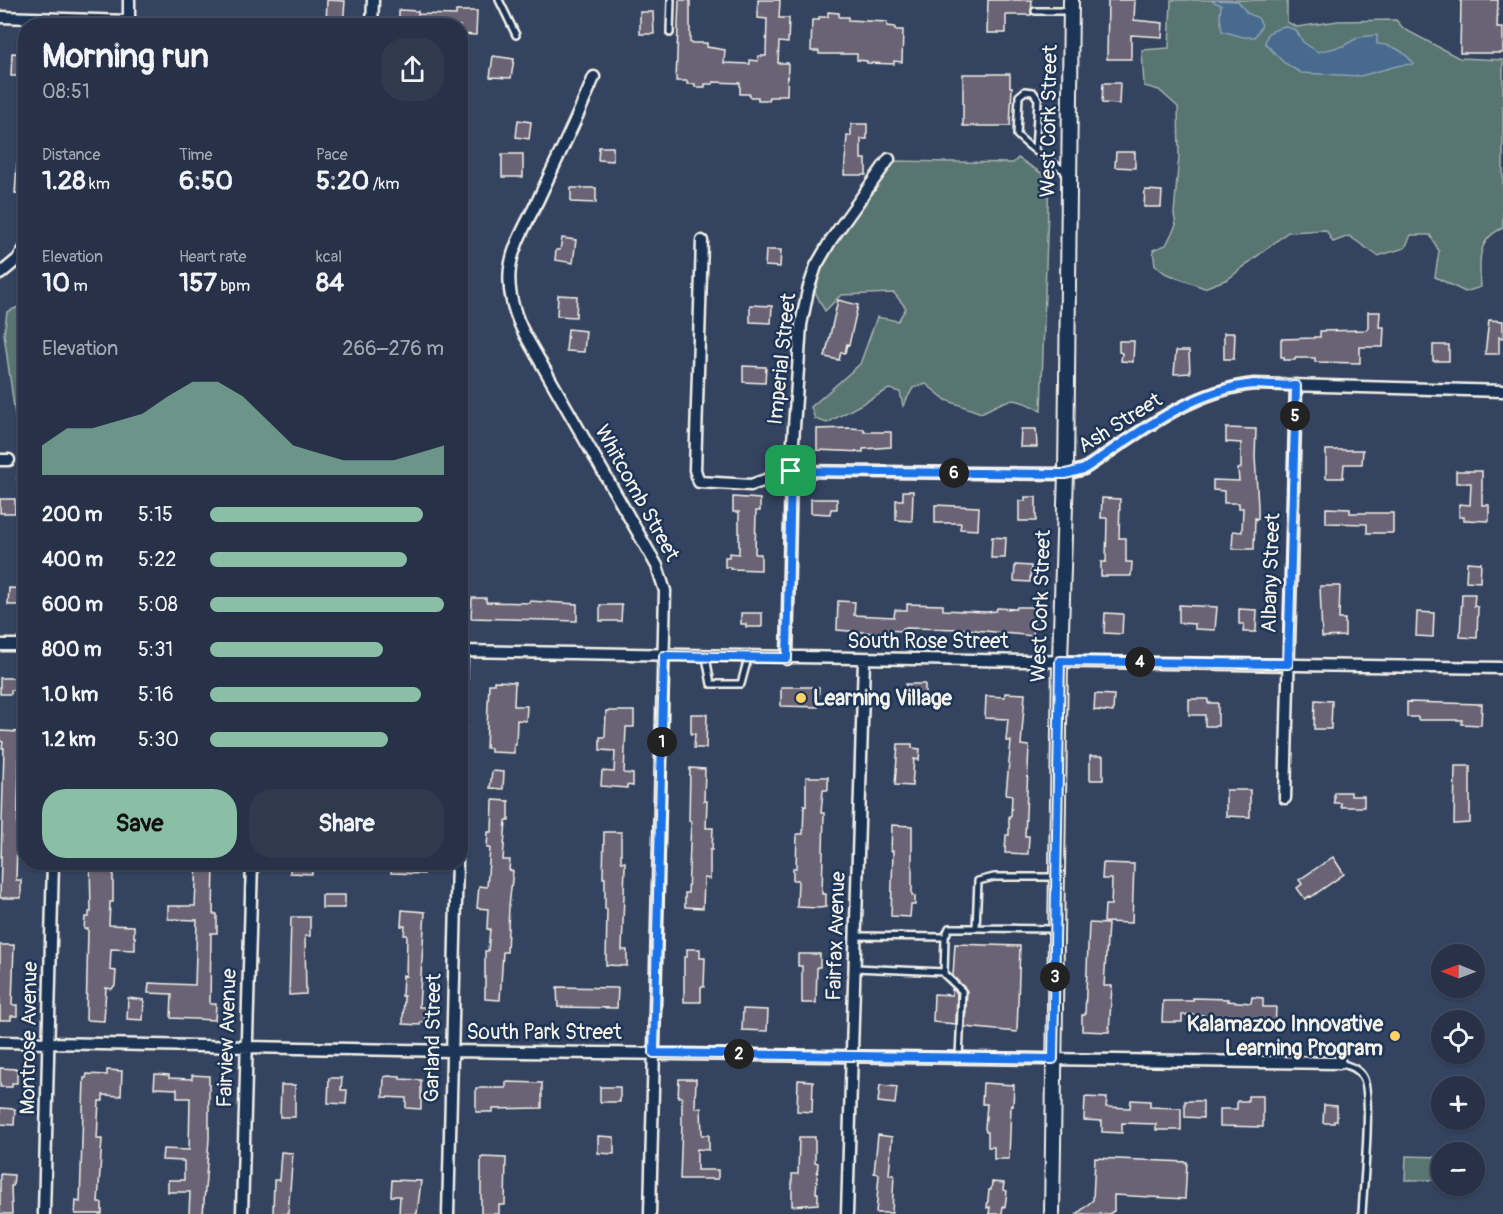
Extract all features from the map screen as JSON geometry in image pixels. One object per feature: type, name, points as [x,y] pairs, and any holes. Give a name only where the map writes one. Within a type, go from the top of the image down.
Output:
[{"type":"street","points":[[129,0],[129,18]]},
{"type":"street","points":[[372,18],[373,0]]},
{"type":"street","name":"West Cork Street","points":[[1052,1214],[1060,661],[1066,474],[1071,5]]},
{"type":"street","points":[[0,17],[22,18]]},
{"type":"street","name":"Whitcomb Street","points":[[594,77],[519,239],[510,269],[510,292],[516,318],[657,566],[664,591],[650,1214]]},
{"type":"street","name":"Imperial Street","points":[[787,658],[791,471],[801,325],[808,290],[816,266],[831,240],[889,159]]},
{"type":"street","name":"Ash Street","points":[[702,241],[695,470],[699,482],[751,485],[791,471],[1066,474],[1084,469],[1201,396],[1239,386],[1503,391]]},
{"type":"street","points":[[3,272],[18,259]]},
{"type":"street","name":"Albany Street","points":[[1285,798],[1296,386]]},
{"type":"street","points":[[0,645],[18,645]]},
{"type":"street","name":"South Rose Street","points":[[468,651],[864,660],[1503,668]]},
{"type":"street","name":"Fairfax Avenue","points":[[847,1214],[864,660]]},
{"type":"street","name":"Montrose Avenue","points":[[44,1214],[53,870]]},
{"type":"street","name":"Fairview Avenue","points":[[242,1214],[252,870]]},
{"type":"street","name":"Garland Street","points":[[448,1214],[457,870]]},
{"type":"street","name":"South Park Street","points":[[0,1041],[452,1051],[1340,1063]]},
{"type":"lane","points":[[499,0],[516,35]]},
{"type":"lane","points":[[670,33],[671,0]]},
{"type":"lane","points":[[1035,10],[1071,5]]},
{"type":"lane","points":[[1035,151],[1038,99],[1033,92],[1025,91],[1019,96],[1017,135],[1035,151],[1069,173]]},
{"type":"lane","points":[[706,657],[711,684],[741,684],[748,658]]},
{"type":"lane","points":[[976,928],[978,881],[994,877],[1056,877]]},
{"type":"lane","points":[[959,1057],[962,992],[944,972],[945,937],[949,928],[1056,929]]},
{"type":"lane","points":[[856,936],[945,937]]},
{"type":"lane","points":[[855,968],[944,972]]},
{"type":"lane","points":[[1340,1063],[1355,1068],[1364,1078],[1368,1098],[1362,1214]]},
{"type":"green space","points":[[1171,0],[1287,0],[1287,22],[1297,27],[1338,21],[1396,20],[1404,29],[1459,58],[1503,60],[1503,228],[1488,238],[1481,253],[1481,287],[1465,292],[1435,277],[1439,251],[1430,235],[1411,235],[1405,248],[1378,256],[1349,236],[1333,242],[1326,230],[1288,232],[1228,279],[1204,288],[1165,273],[1155,265],[1153,250],[1166,245],[1176,225],[1174,214],[1179,156],[1178,107],[1159,90],[1144,86],[1142,50],[1169,48]]},
{"type":"green space","points":[[1018,158],[1049,178],[1041,411],[1023,402],[1011,400],[981,413],[946,400],[926,384],[913,388],[903,406],[900,392],[889,389],[827,423],[815,419],[811,407],[860,364],[877,317],[898,321],[906,308],[894,293],[841,295],[825,311],[815,290],[817,277],[824,260],[835,242],[894,161],[1013,163]]},
{"type":"green space","points":[[18,307],[18,436],[4,334],[7,312]]},
{"type":"green space","points":[[1406,1156],[1431,1157],[1431,1180],[1405,1180]]},
{"type":"water","points":[[1210,0],[1238,1],[1247,13],[1258,18],[1262,25],[1255,37],[1243,37],[1222,31],[1221,5]]},
{"type":"water","points":[[1284,26],[1296,30],[1303,42],[1318,52],[1343,46],[1359,37],[1377,35],[1377,44],[1398,50],[1414,64],[1401,65],[1360,76],[1301,73],[1283,62],[1265,43],[1268,33]]},
{"type":"building","points":[[327,0],[345,1],[344,18],[326,18]]},
{"type":"building","points":[[679,0],[690,0],[690,43],[707,43],[707,47],[725,50],[724,63],[750,64],[750,60],[758,61],[759,56],[766,56],[767,19],[758,18],[758,0],[780,0],[779,18],[789,18],[788,43],[779,42],[778,63],[788,63],[787,95],[769,97],[769,100],[758,100],[758,97],[750,97],[750,94],[740,94],[740,83],[713,82],[713,84],[705,84],[705,87],[695,87],[695,84],[687,84],[687,81],[676,81]]},
{"type":"building","points":[[988,0],[1032,0],[1031,15],[1006,15],[1006,33],[987,33]]},
{"type":"building","points":[[1108,0],[1135,0],[1134,20],[1163,23],[1162,37],[1131,35],[1131,59],[1107,59]]},
{"type":"building","points":[[1461,0],[1498,0],[1497,28],[1503,28],[1503,53],[1460,53]]},
{"type":"building","points":[[399,10],[418,11],[418,14],[456,15],[456,11],[477,11],[476,35],[468,34],[468,18],[399,18]]},
{"type":"building","points":[[640,12],[653,12],[654,34],[640,34]]},
{"type":"building","points":[[828,12],[839,13],[839,17],[848,17],[848,20],[887,22],[887,26],[895,27],[895,30],[903,30],[902,62],[867,63],[867,61],[857,60],[857,54],[819,54],[819,51],[811,51],[812,20],[828,17]]},
{"type":"building","points":[[12,53],[18,53],[18,76],[11,76]]},
{"type":"building","points":[[493,56],[514,59],[511,78],[490,77]]},
{"type":"building","points":[[963,74],[1010,74],[1010,87],[1012,87],[1010,126],[963,126]]},
{"type":"building","points":[[1103,83],[1120,83],[1119,104],[1102,103]]},
{"type":"building","points":[[518,120],[531,122],[529,139],[516,137]]},
{"type":"building","points":[[851,124],[867,124],[867,139],[861,139],[861,159],[866,159],[866,175],[844,175],[847,136],[851,136]]},
{"type":"building","points":[[599,147],[613,147],[613,161],[598,160]]},
{"type":"building","points":[[1116,152],[1135,152],[1135,168],[1115,167]]},
{"type":"building","points":[[502,154],[523,154],[523,177],[502,177]]},
{"type":"building","points":[[17,164],[18,164],[18,193],[15,193]]},
{"type":"building","points":[[571,188],[596,188],[596,203],[571,202]]},
{"type":"building","points":[[1145,190],[1162,191],[1161,207],[1144,207]]},
{"type":"building","points":[[562,238],[576,240],[573,263],[555,260],[556,250],[560,250]]},
{"type":"building","points":[[766,250],[781,250],[780,267],[765,266]]},
{"type":"building","points":[[558,295],[577,296],[576,317],[557,316]]},
{"type":"building","points":[[838,300],[858,305],[849,345],[847,344],[845,353],[841,352],[839,360],[825,357]]},
{"type":"building","points":[[750,305],[772,306],[771,323],[750,322]]},
{"type":"building","points":[[1368,312],[1380,312],[1379,327],[1384,327],[1383,347],[1360,347],[1360,363],[1315,362],[1315,358],[1284,360],[1284,357],[1281,357],[1281,339],[1320,337],[1320,331],[1366,330]]},
{"type":"building","points":[[1489,320],[1503,321],[1503,338],[1499,337],[1499,354],[1485,354]]},
{"type":"building","points":[[568,329],[586,331],[584,352],[566,351]]},
{"type":"building","points":[[1224,333],[1235,333],[1234,359],[1224,359]]},
{"type":"building","points":[[1119,341],[1134,341],[1133,362],[1121,361]]},
{"type":"building","points":[[1433,345],[1449,345],[1449,361],[1433,361]]},
{"type":"building","points":[[1176,351],[1189,351],[1190,373],[1174,374]]},
{"type":"building","points":[[743,366],[766,367],[765,383],[743,382]]},
{"type":"building","points":[[1226,428],[1256,429],[1258,519],[1255,518],[1254,549],[1232,549],[1233,531],[1242,532],[1243,508],[1239,508],[1239,503],[1224,503],[1224,491],[1213,490],[1213,480],[1239,481],[1241,443],[1226,442]]},
{"type":"building","points":[[817,429],[864,429],[864,432],[891,432],[891,447],[863,449],[863,452],[817,450]]},
{"type":"building","points":[[1021,429],[1036,429],[1037,447],[1020,447]]},
{"type":"building","points":[[1326,450],[1363,450],[1362,464],[1344,464],[1343,478],[1326,478]]},
{"type":"building","points":[[1456,471],[1482,471],[1482,505],[1489,505],[1489,521],[1464,520],[1464,517],[1459,517],[1459,504],[1470,505],[1471,483],[1456,483]]},
{"type":"building","points":[[903,491],[913,491],[912,521],[896,520],[896,500],[903,500]]},
{"type":"building","points":[[733,497],[760,499],[760,511],[756,511],[755,554],[761,554],[761,570],[725,567],[725,557],[729,557],[729,553],[739,554],[739,512],[733,512]]},
{"type":"building","points":[[1025,497],[1036,497],[1036,521],[1019,521],[1019,501],[1025,501]]},
{"type":"building","points":[[1102,498],[1120,499],[1119,538],[1126,538],[1126,562],[1132,562],[1131,576],[1101,576],[1101,562],[1106,562],[1107,518],[1101,518]]},
{"type":"building","points":[[0,499],[15,499],[15,513],[0,513]]},
{"type":"building","points":[[811,499],[837,499],[837,509],[831,509],[830,514],[811,513]]},
{"type":"building","points":[[935,505],[979,507],[978,530],[960,529],[961,523],[935,523]]},
{"type":"building","points":[[1326,508],[1350,509],[1350,513],[1393,513],[1393,533],[1367,533],[1367,524],[1326,523]]},
{"type":"building","points":[[992,537],[1006,538],[1005,558],[991,558]]},
{"type":"building","points":[[1467,562],[1481,563],[1480,582],[1466,581]]},
{"type":"building","points":[[1015,565],[1031,566],[1030,582],[1014,581]]},
{"type":"building","points":[[1320,586],[1340,586],[1339,619],[1345,619],[1345,636],[1322,637]]},
{"type":"building","points":[[9,588],[18,589],[18,605],[8,605]]},
{"type":"building","points":[[1462,594],[1475,594],[1474,606],[1478,607],[1477,638],[1460,637]]},
{"type":"building","points":[[472,598],[486,598],[486,602],[530,603],[530,601],[577,604],[577,621],[471,618]]},
{"type":"building","points":[[838,601],[855,602],[854,615],[894,617],[895,610],[907,610],[907,604],[943,605],[943,610],[986,612],[996,611],[997,608],[1035,607],[1033,636],[966,629],[903,628],[903,631],[886,630],[886,634],[837,630]]},
{"type":"building","points":[[600,605],[622,605],[621,621],[600,621]]},
{"type":"building","points":[[1179,605],[1217,607],[1215,630],[1195,629],[1195,624],[1179,623]]},
{"type":"building","points":[[1239,609],[1257,610],[1256,632],[1243,632],[1244,624],[1239,624]]},
{"type":"building","points":[[1417,612],[1434,613],[1433,637],[1416,636]]},
{"type":"building","points":[[741,613],[762,613],[762,627],[746,627],[746,624],[741,624]]},
{"type":"building","points":[[1105,613],[1123,614],[1122,634],[1104,633]]},
{"type":"building","points":[[0,678],[18,678],[18,690],[11,690],[11,694],[0,694]]},
{"type":"building","points":[[494,681],[515,682],[514,706],[527,706],[526,721],[517,720],[514,753],[491,752],[491,748],[486,748],[489,684],[494,684]]},
{"type":"building","points":[[906,684],[925,684],[925,703],[905,703]]},
{"type":"building","points":[[781,687],[819,687],[818,707],[781,706]]},
{"type":"building","points":[[1005,693],[1025,694],[1021,745],[1029,746],[1025,836],[1029,836],[1028,854],[1005,853],[1006,835],[1009,835],[1012,795],[1006,794],[1011,741],[1006,741],[1008,719],[985,718],[986,696],[1005,697]]},
{"type":"building","points":[[1095,694],[1114,695],[1113,712],[1094,710]]},
{"type":"building","points":[[1189,699],[1208,699],[1208,703],[1218,703],[1218,726],[1205,726],[1205,715],[1189,715]]},
{"type":"building","points":[[1315,700],[1332,701],[1331,729],[1314,729]]},
{"type":"building","points":[[1407,702],[1482,704],[1481,725],[1461,724],[1462,720],[1418,720],[1418,717],[1407,717]]},
{"type":"building","points":[[606,711],[634,711],[634,727],[626,727],[624,773],[633,774],[633,786],[627,785],[627,788],[601,786],[602,771],[614,772],[615,751],[600,750],[600,737],[605,737]]},
{"type":"building","points":[[691,714],[707,714],[706,748],[694,748],[695,734],[691,734]]},
{"type":"building","points":[[0,731],[18,732],[16,880],[21,880],[21,898],[0,898],[4,748],[2,748],[3,742],[0,741]]},
{"type":"building","points":[[898,744],[912,744],[912,748],[920,749],[919,760],[914,759],[912,786],[895,785]]},
{"type":"building","points":[[1090,756],[1103,756],[1103,780],[1090,780]]},
{"type":"building","points":[[1455,766],[1470,766],[1470,823],[1454,824]]},
{"type":"building","points":[[690,768],[705,769],[706,828],[713,828],[710,879],[704,878],[703,908],[685,907],[685,893],[688,893],[691,821],[689,821]]},
{"type":"building","points":[[492,771],[504,772],[503,789],[490,788]]},
{"type":"building","points":[[806,777],[828,777],[828,790],[823,790],[821,813],[824,813],[822,894],[826,894],[826,907],[819,908],[797,907],[798,880],[793,880],[793,868],[796,868],[797,834],[803,834]]},
{"type":"building","points":[[1226,790],[1250,790],[1250,817],[1226,816]]},
{"type":"building","points":[[1334,792],[1351,792],[1351,796],[1364,796],[1364,807],[1341,807],[1341,803],[1334,803]]},
{"type":"building","points":[[493,800],[509,801],[509,821],[506,821],[503,860],[510,860],[509,870],[513,871],[507,952],[503,952],[500,1000],[485,999],[485,951],[488,951],[490,929],[487,929],[488,909],[477,908],[479,886],[487,887],[490,848],[487,848],[488,832],[492,832]]},
{"type":"building","points":[[892,825],[912,826],[912,895],[915,896],[915,905],[911,905],[910,917],[891,916]]},
{"type":"building","points":[[604,832],[621,832],[621,862],[625,862],[622,950],[627,950],[627,966],[606,965],[607,909],[605,909],[605,878],[603,878]]},
{"type":"building","points":[[1333,857],[1344,874],[1305,899],[1297,888],[1302,884],[1299,880]]},
{"type":"building","points":[[1103,863],[1134,864],[1132,923],[1104,922],[1105,905],[1111,905],[1112,879],[1102,879]]},
{"type":"building","points":[[90,870],[113,870],[113,902],[110,902],[109,925],[134,926],[135,950],[111,949],[110,970],[116,971],[115,985],[112,989],[106,988],[104,1021],[86,1020],[88,929],[84,929],[85,917],[89,917],[89,912],[91,912]]},
{"type":"building","points":[[197,870],[214,870],[213,914],[217,914],[217,933],[211,933],[210,1004],[216,1004],[215,1020],[171,1018],[172,994],[148,993],[149,983],[195,985],[197,920],[168,919],[168,906],[195,906]]},
{"type":"building","points":[[290,870],[312,870],[312,874],[290,873]]},
{"type":"building","points":[[391,870],[424,870],[424,874],[391,873]]},
{"type":"building","points":[[322,895],[345,895],[345,908],[322,908]]},
{"type":"building","points":[[402,910],[425,912],[419,1007],[425,1007],[425,1022],[421,1022],[420,1025],[403,1024],[404,996],[402,996],[403,975],[406,976],[407,935],[404,935],[405,926],[401,926]]},
{"type":"building","points":[[291,917],[310,917],[310,936],[305,936],[306,994],[289,995]]},
{"type":"building","points":[[1089,923],[1108,924],[1104,986],[1112,986],[1109,1032],[1082,1031],[1082,1015],[1085,1015]]},
{"type":"building","points":[[955,944],[1020,946],[1017,1032],[965,1027],[967,991],[953,976]]},
{"type":"building","points":[[0,945],[14,945],[12,1005],[17,1005],[17,1016],[11,1016],[11,1020],[0,1020]]},
{"type":"building","points":[[687,949],[700,949],[700,958],[705,958],[701,1002],[684,1002],[684,957],[687,957]]},
{"type":"building","points":[[798,954],[820,954],[820,967],[817,967],[816,1003],[802,1003],[802,966],[798,966]]},
{"type":"building","points":[[557,987],[618,988],[617,1008],[558,1007]]},
{"type":"building","points":[[952,989],[957,993],[956,1024],[933,1022],[934,994],[952,995]]},
{"type":"building","points":[[1252,997],[1263,998],[1263,1007],[1276,1007],[1275,1028],[1217,1026],[1217,1023],[1203,1023],[1203,1015],[1182,1015],[1182,1022],[1162,1022],[1163,1001],[1193,1001],[1193,998],[1228,999],[1227,1001],[1251,1003]]},
{"type":"building","points":[[128,998],[144,1000],[143,1020],[127,1019]]},
{"type":"building","points":[[743,1009],[768,1010],[767,1031],[742,1030]]},
{"type":"building","points":[[0,1068],[17,1069],[17,1083],[12,1083],[12,1087],[0,1087]]},
{"type":"building","points":[[107,1070],[122,1071],[121,1096],[103,1095],[103,1101],[99,1101],[97,1139],[102,1139],[98,1203],[102,1203],[102,1214],[75,1214],[76,1201],[80,1202],[84,1078],[87,1074],[107,1075]]},
{"type":"building","points":[[155,1074],[169,1075],[169,1078],[192,1079],[192,1075],[209,1076],[209,1139],[203,1214],[189,1214],[190,1192],[168,1192],[168,1180],[184,1180],[184,1161],[162,1160],[163,1149],[189,1150],[190,1098],[177,1098],[177,1089],[154,1088]]},
{"type":"building","points":[[384,1077],[421,1080],[421,1109],[406,1108],[406,1098],[383,1097]]},
{"type":"building","points":[[329,1078],[342,1078],[341,1090],[347,1090],[346,1104],[328,1103]]},
{"type":"building","points":[[679,1079],[696,1079],[695,1108],[701,1108],[702,1135],[709,1135],[709,1150],[697,1149],[697,1170],[718,1170],[718,1179],[680,1179],[682,1097],[678,1097]]},
{"type":"building","points":[[798,1080],[813,1081],[812,1112],[797,1111]]},
{"type":"building","points":[[506,1082],[542,1083],[542,1108],[493,1109],[493,1112],[476,1112],[476,1088],[506,1088]]},
{"type":"building","points":[[983,1083],[1014,1085],[1009,1159],[994,1159],[994,1147],[988,1147],[988,1132],[985,1128],[987,1104],[982,1104]]},
{"type":"building","points":[[281,1085],[295,1085],[295,1117],[280,1117]]},
{"type":"building","points":[[880,1085],[897,1087],[895,1104],[878,1102]]},
{"type":"building","points":[[600,1087],[620,1087],[620,1102],[600,1102]]},
{"type":"building","points":[[1248,1096],[1263,1096],[1263,1127],[1220,1126],[1220,1109],[1237,1109],[1237,1101],[1248,1101]]},
{"type":"building","points":[[1085,1097],[1107,1098],[1106,1107],[1130,1108],[1131,1100],[1150,1101],[1150,1107],[1181,1108],[1181,1130],[1156,1130],[1156,1124],[1122,1123],[1122,1133],[1102,1132],[1102,1121],[1084,1120]]},
{"type":"building","points":[[1185,1101],[1203,1101],[1203,1118],[1185,1117]]},
{"type":"building","points":[[1324,1105],[1337,1106],[1337,1121],[1323,1123]]},
{"type":"building","points":[[0,1108],[15,1109],[14,1125],[0,1124]]},
{"type":"building","points":[[878,1135],[892,1137],[889,1175],[894,1175],[892,1213],[876,1213],[879,1174],[874,1173]]},
{"type":"building","points":[[598,1136],[614,1137],[614,1154],[598,1153]]},
{"type":"building","points":[[799,1137],[815,1137],[815,1162],[818,1163],[816,1193],[818,1193],[818,1204],[792,1206],[792,1174],[798,1174]]},
{"type":"building","points":[[281,1152],[293,1153],[288,1214],[273,1214],[274,1180],[279,1180]]},
{"type":"building","points":[[481,1157],[506,1158],[505,1205],[499,1205],[499,1214],[481,1214]]},
{"type":"building","points":[[1095,1158],[1187,1162],[1185,1199],[1114,1195],[1114,1211],[1109,1214],[1077,1214],[1093,1200]]},
{"type":"building","points":[[0,1174],[14,1175],[13,1186],[11,1186],[12,1214],[0,1214]]},
{"type":"building","points":[[392,1180],[421,1181],[417,1214],[399,1214],[400,1196],[391,1196]]},
{"type":"building","points":[[992,1182],[1004,1183],[1003,1190],[1007,1191],[1002,1214],[989,1214],[990,1207],[987,1208]]},
{"type":"place","name":"Learning Village","points":[[801,698]]},
{"type":"place","name":"Kalamazoo Innovative Learning Program","points":[[1395,1036]]},
{"type":"route","points":[[1254,384],[1296,386],[1288,664],[1060,661],[1053,1059],[654,1053],[664,656],[787,658],[791,471],[1066,474],[1084,469],[1201,396],[1225,388],[1254,384]]}]
